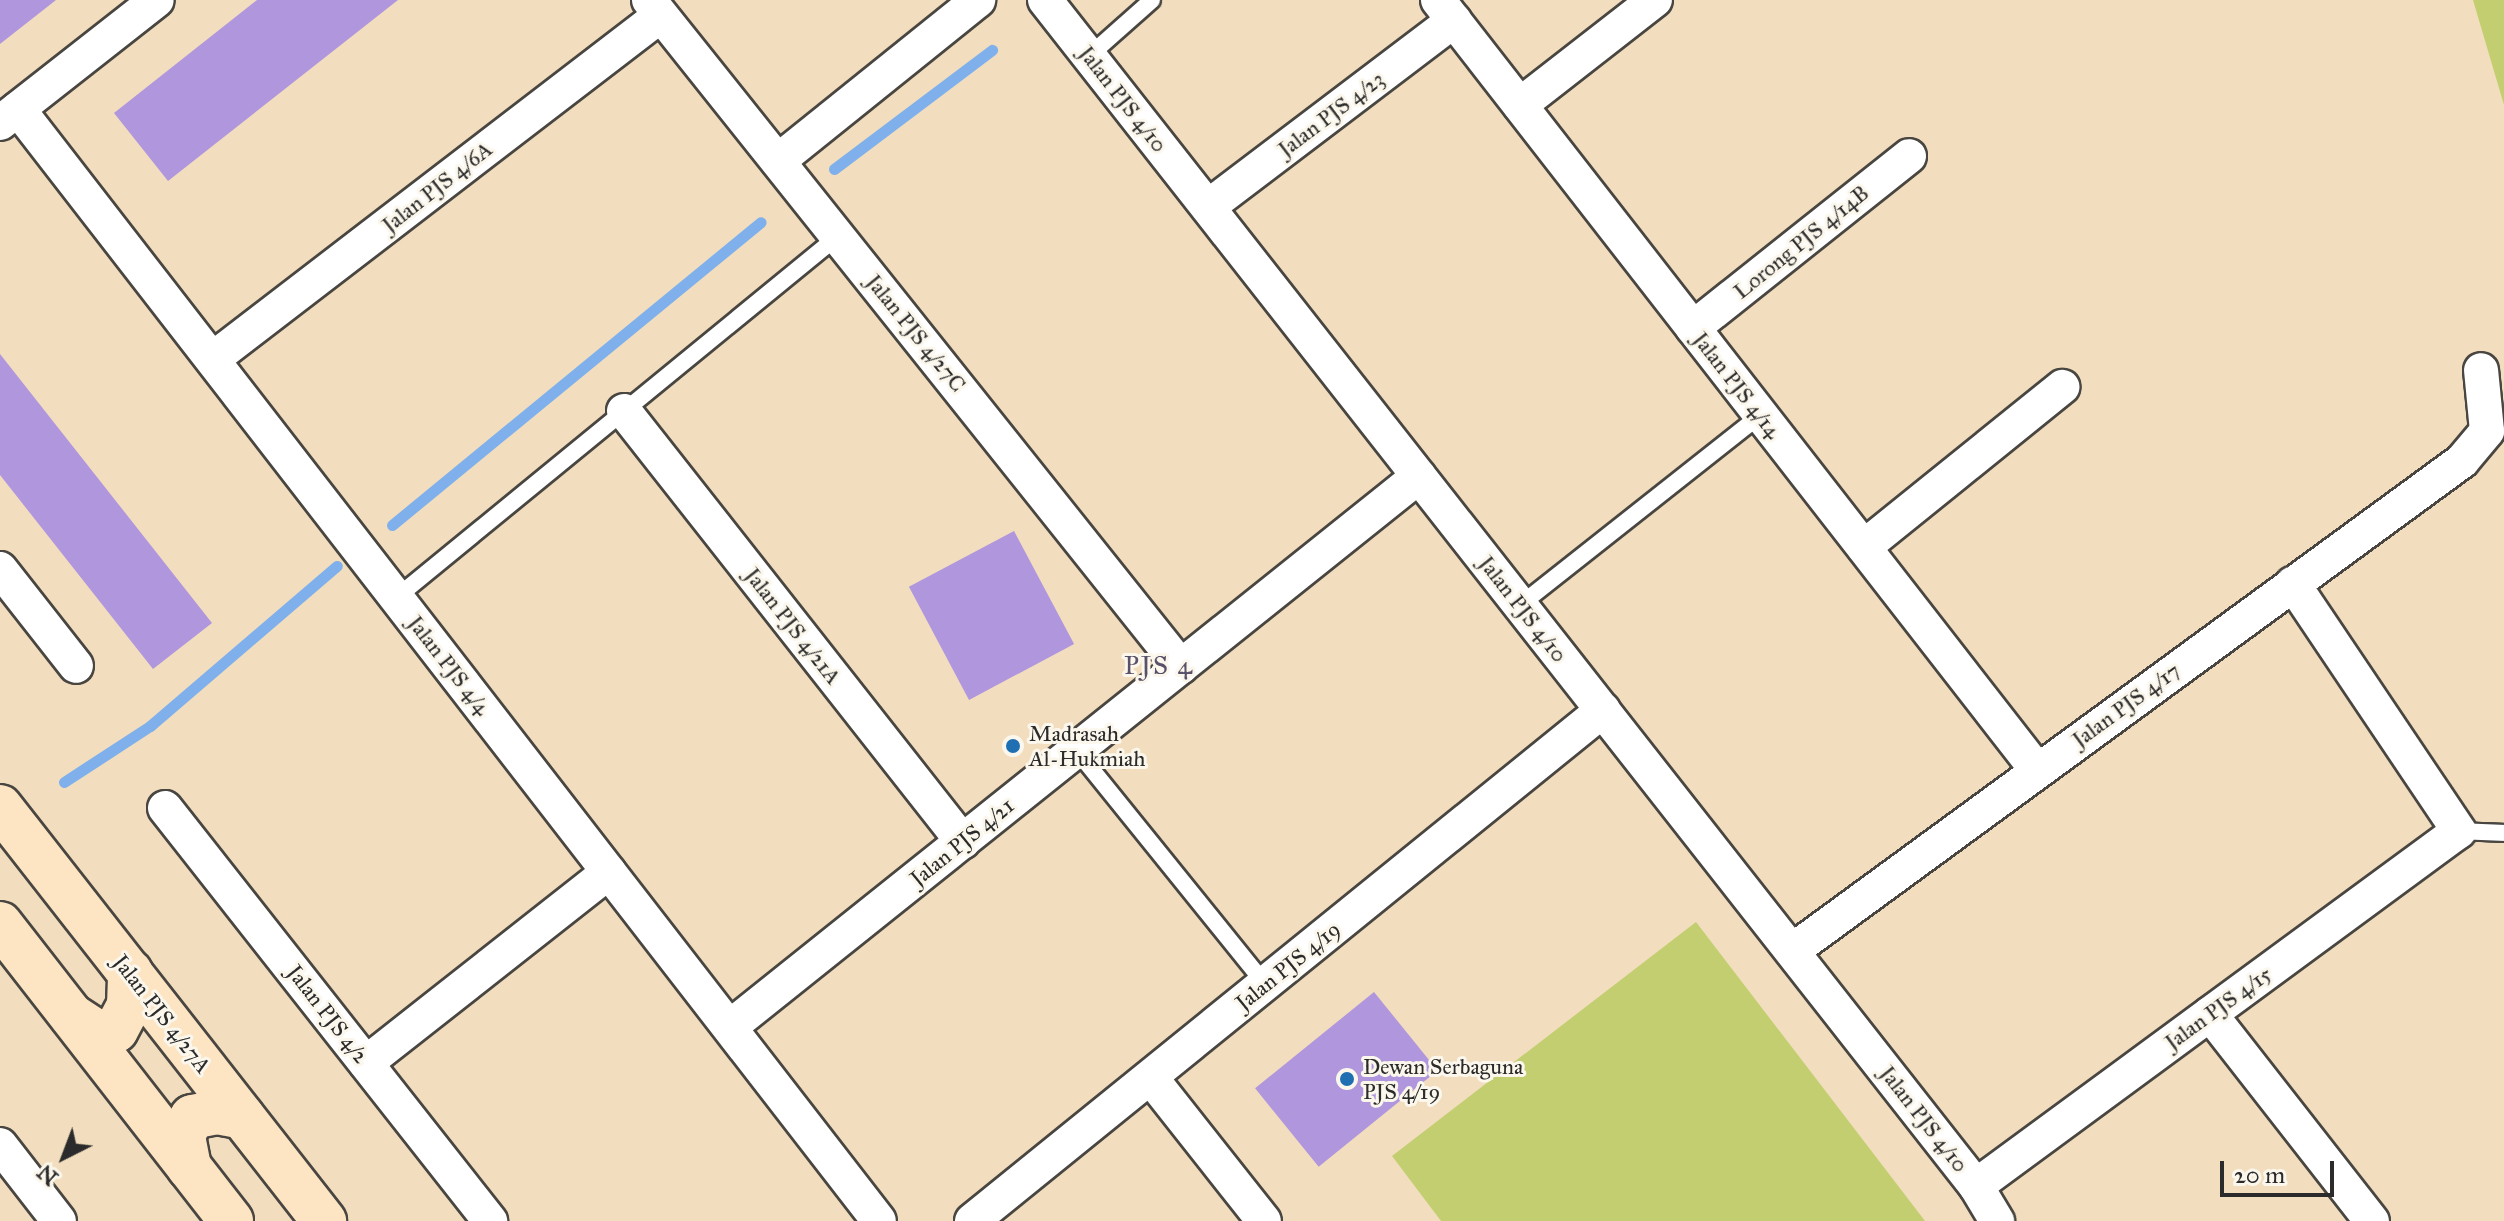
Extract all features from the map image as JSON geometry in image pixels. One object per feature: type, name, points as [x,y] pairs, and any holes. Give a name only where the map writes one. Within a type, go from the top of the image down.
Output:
[{"type":"main road","name":"Jalan PJS 4/27A","points":[[0,807],[324,1221]]},
{"type":"main road","points":[[0,924],[231,1221]]},
{"type":"main road","points":[[72,1016],[98,1033],[116,1030],[129,1006],[130,972]]},
{"type":"main road","points":[[189,1167],[183,1135],[192,1117],[217,1112],[243,1117]]},
{"type":"street","points":[[9,116],[157,0]]},
{"type":"street","points":[[778,161],[978,0]]},
{"type":"street","name":"Jalan PJS 4/10","points":[[1045,0],[1976,1186],[1997,1221]]},
{"type":"street","points":[[1520,105],[1655,0]]},
{"type":"street","name":"Jalan PJS 4/27C","points":[[655,8],[1181,667]]},
{"type":"street","name":"Jalan PJS 4/6A","points":[[214,358],[655,8]]},
{"type":"street","name":"Jalan PJS 4/14","points":[[1446,10],[2037,770]]},
{"type":"street","name":"Jalan PJS 4/23","points":[[1208,207],[1446,10]]},
{"type":"street","name":"Jalan PJS 4/4","points":[[9,116],[214,358],[879,1221]]},
{"type":"street","name":"Lorong PJS 4/14B","points":[[1693,328],[1909,156]]},
{"type":"street","name":"Jalan PJS 4/17","points":[[1792,951],[2462,461],[2487,431],[2481,370]]},
{"type":"street","points":[[1864,547],[2062,387]]},
{"type":"street","name":"Jalan PJS 4/21A","points":[[624,411],[963,842]]},
{"type":"street","name":"Jalan PJS 4/21","points":[[730,1027],[1419,476]]},
{"type":"street","points":[[0,569],[76,666]]},
{"type":"street","points":[[2293,584],[2459,831]]},
{"type":"street","name":"Jalan PJS 4/19","points":[[972,1221],[1603,710]]},
{"type":"street","name":"Jalan PJS 4/2","points":[[165,808],[490,1221]]},
{"type":"street","name":"Jalan PJS 4/15","points":[[1976,1186],[2459,831]]},
{"type":"street","points":[[366,1063],[609,872]]},
{"type":"street","points":[[2210,1014],[2372,1221]]},
{"type":"street","points":[[1151,1078],[1264,1221]]},
{"type":"street","points":[[0,1145],[59,1221]]},
{"type":"lane","points":[[1089,56],[1152,0]]},
{"type":"lane","points":[[397,597],[838,236]]},
{"type":"lane","points":[[1520,605],[1761,415]]},
{"type":"lane","points":[[1077,751],[1266,985]]},
{"type":"lane","points":[[2459,831],[2504,833]]},
{"type":"green space","points":[[2473,0],[2504,0],[2504,105]]},
{"type":"green space","points":[[1696,922],[1925,1221],[1441,1221],[1392,1156]]},
{"type":"building","points":[[0,0],[56,0],[0,44]]},
{"type":"building","points":[[257,0],[398,0],[168,181],[114,113]]},
{"type":"building","points":[[0,354],[212,623],[153,669],[0,475]]},
{"type":"building","points":[[1014,531],[1074,644],[969,700],[909,587]]},
{"type":"building","name":"Dewan Serbaguna PJS 4/19","points":[[1374,992],[1438,1070],[1319,1167],[1255,1088]]},
{"type":"waterway","points":[[834,169],[992,50]]},
{"type":"waterway","points":[[392,525],[761,222]]},
{"type":"waterway","points":[[64,782],[150,726],[337,566]]},
{"type":"place","name":"Madrasah Al-Hukmiah","points":[[1013,746]]},
{"type":"place","name":"Dewan Serbaguna PJS 4/19","points":[[1347,1079]]},
{"type":"district","name":"PJS 4","points":[[1159,666]]}]
